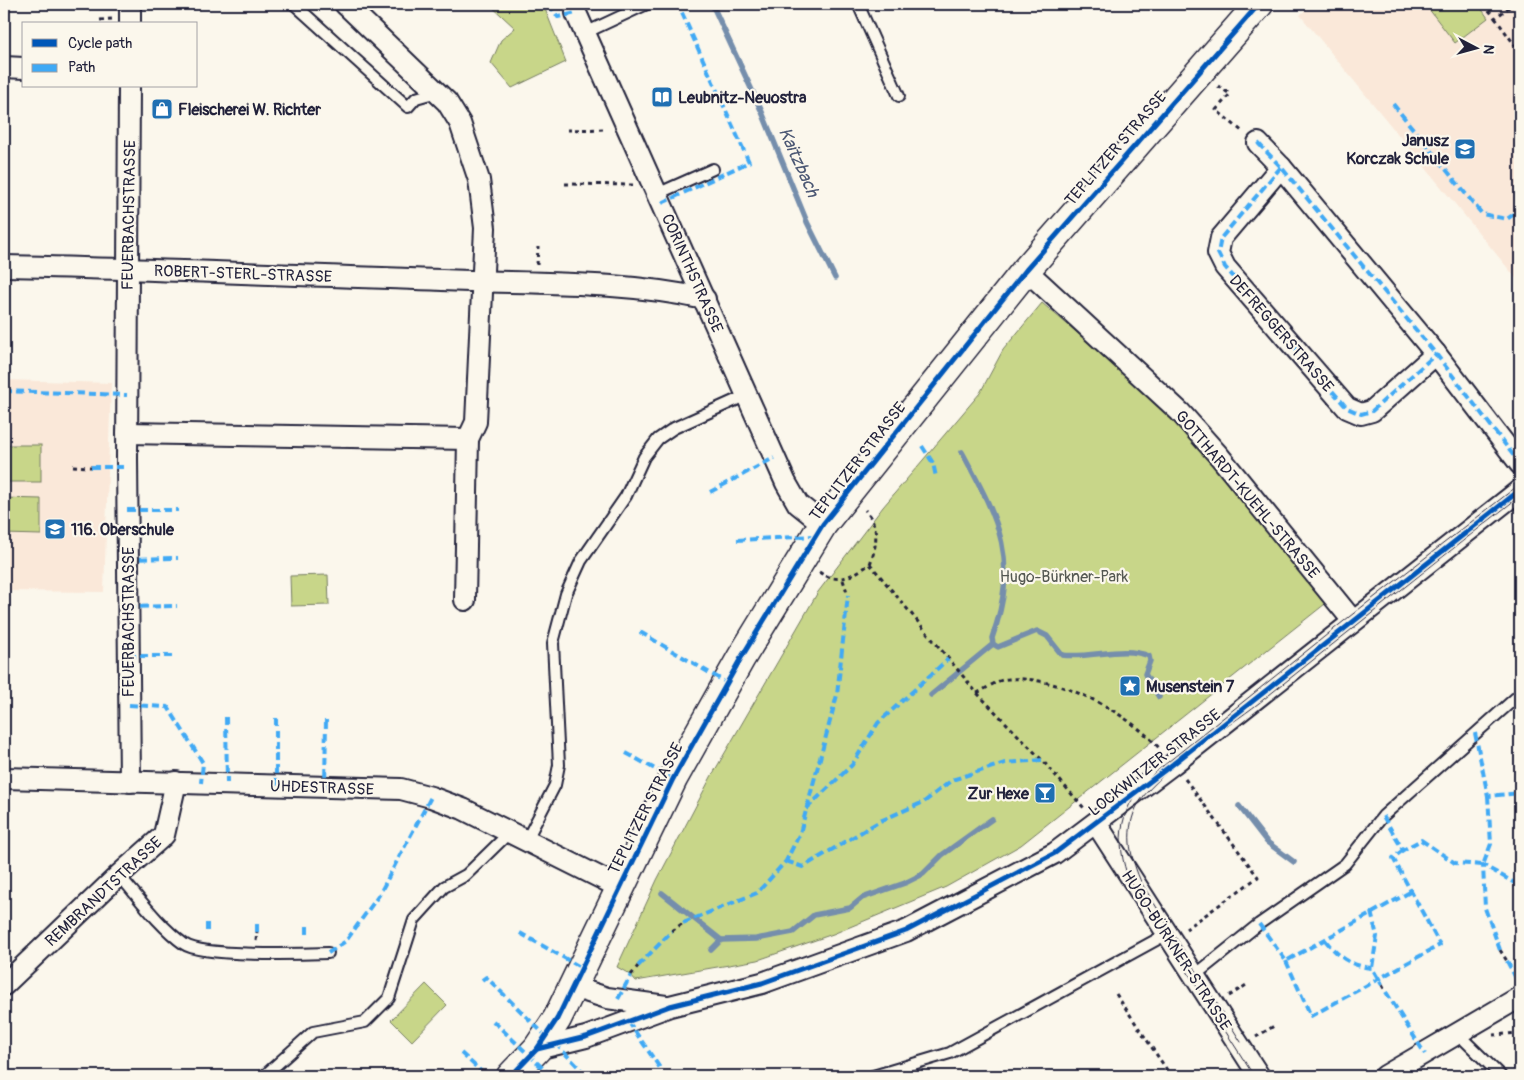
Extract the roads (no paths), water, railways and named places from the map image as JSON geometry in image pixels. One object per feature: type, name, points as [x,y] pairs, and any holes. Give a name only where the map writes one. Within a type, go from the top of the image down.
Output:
[{"type":"main road","name":"TEPLITZER STRASSE","points":[[511,1076],[537,1048],[557,1019],[673,778],[741,658],[823,524],[1026,270],[1198,71],[1259,4]]},
{"type":"street","points":[[130,4],[130,22]]},
{"type":"street","points":[[345,4],[447,102],[460,123],[478,180],[485,228],[476,422],[468,439],[465,600]]},
{"type":"street","name":"CORINTHSTRASSE","points":[[576,14],[794,497],[798,504],[823,524]]},
{"type":"street","points":[[4,67],[22,68]]},
{"type":"street","name":"FEUERBACHSTRASSE","points":[[130,88],[127,433],[130,782]]},
{"type":"street","points":[[1258,143],[1281,167],[1436,354],[1520,464]]},
{"type":"street","name":"DEFREGGERSTRASSE","points":[[1281,167],[1221,238],[1218,253],[1225,267],[1347,408],[1361,414],[1372,410],[1436,354]]},
{"type":"street","name":"ROBERT-STERL-STRASSE","points":[[4,266],[128,268],[664,290],[705,299]]},
{"type":"street","name":"GOTTHARDT-KUEHL-STRASSE","points":[[1026,270],[1180,412],[1220,457],[1353,621]]},
{"type":"street","points":[[127,433],[468,439]]},
{"type":"street","name":"LOCKWITZER STRASSE","points":[[537,1048],[586,1037],[670,1006],[762,983],[906,932],[1055,853],[1173,764],[1520,490]]},
{"type":"street","name":"UHDESTRASSE","points":[[4,778],[401,789],[439,800],[619,887]]},
{"type":"street","name":"REMBRANDTSTRASSE","points":[[4,985],[119,875],[164,835],[176,782]]},
{"type":"street","name":"HUGO-BÜRKNER-STRASSE","points":[[1096,823],[1258,1076]]},
{"type":"street","points":[[573,987],[608,998],[670,1006]]},
{"type":"street","points":[[1385,1076],[1520,997]]},
{"type":"lane","points":[[294,4],[408,107],[416,98],[437,92]]},
{"type":"lane","points":[[585,33],[648,4]]},
{"type":"lane","points":[[858,4],[899,96]]},
{"type":"lane","points":[[656,190],[713,168]]},
{"type":"lane","points":[[264,1076],[313,1032],[365,1022],[389,998],[414,920],[444,888],[466,876],[518,837],[555,786],[559,765],[554,643],[566,594],[580,561],[626,496],[644,456],[658,438],[674,428],[747,395]]},
{"type":"lane","points":[[1194,976],[1259,924],[1345,864],[1383,816],[1520,694]]},
{"type":"lane","points":[[119,875],[161,924],[186,945],[206,951],[328,953]]},
{"type":"lane","points":[[873,1076],[950,1053],[1169,937]]},
{"type":"lane","points":[[1458,1034],[1501,1076]]},
{"type":"waterway","name":"Kaitzbach","points":[[712,4],[762,112],[807,222],[835,278]]},
{"type":"waterway","name":"Kaitzbach","points":[[962,452],[995,520],[1005,563],[1004,585],[1000,610],[992,638],[993,644],[998,647],[1037,631],[1047,636],[1062,655],[1128,652],[1149,656],[1150,661],[1145,674],[1159,697]]},
{"type":"waterway","points":[[931,695],[993,644]]},
{"type":"waterway","name":"Kaitzbach","points":[[1239,806],[1267,842],[1294,862]]},
{"type":"waterway","points":[[711,950],[721,940],[756,939],[793,932],[814,915],[850,908],[862,898],[905,883],[923,874],[942,855],[992,819]]},
{"type":"waterway","points":[[662,893],[721,940]]},
{"type":"tram line","points":[[1254,1076],[1130,882],[1125,867],[1121,838],[1127,811],[1133,798],[1153,774],[1349,617],[1520,484]]},
{"type":"tram line","points":[[1241,1042],[1142,884],[1130,847],[1130,828],[1136,808],[1158,781],[1192,752],[1259,703],[1520,496]]},
{"type":"place","name":"Leubnitz-Neuostra","points":[[662,97]]},
{"type":"place","name":"Fleischerei W. Richter","points":[[162,109]]},
{"type":"place","name":"Janusz Korczak Schule","points":[[1465,149]]},
{"type":"place","name":"116. Oberschule","points":[[55,529]]},
{"type":"place","name":"Musenstein 7","points":[[1130,686]]},
{"type":"place","name":"Zur Hexe","points":[[1045,793]]},
{"type":"park label","name":"Hugo-Bürkner-Park","points":[[1064,576]]}]
